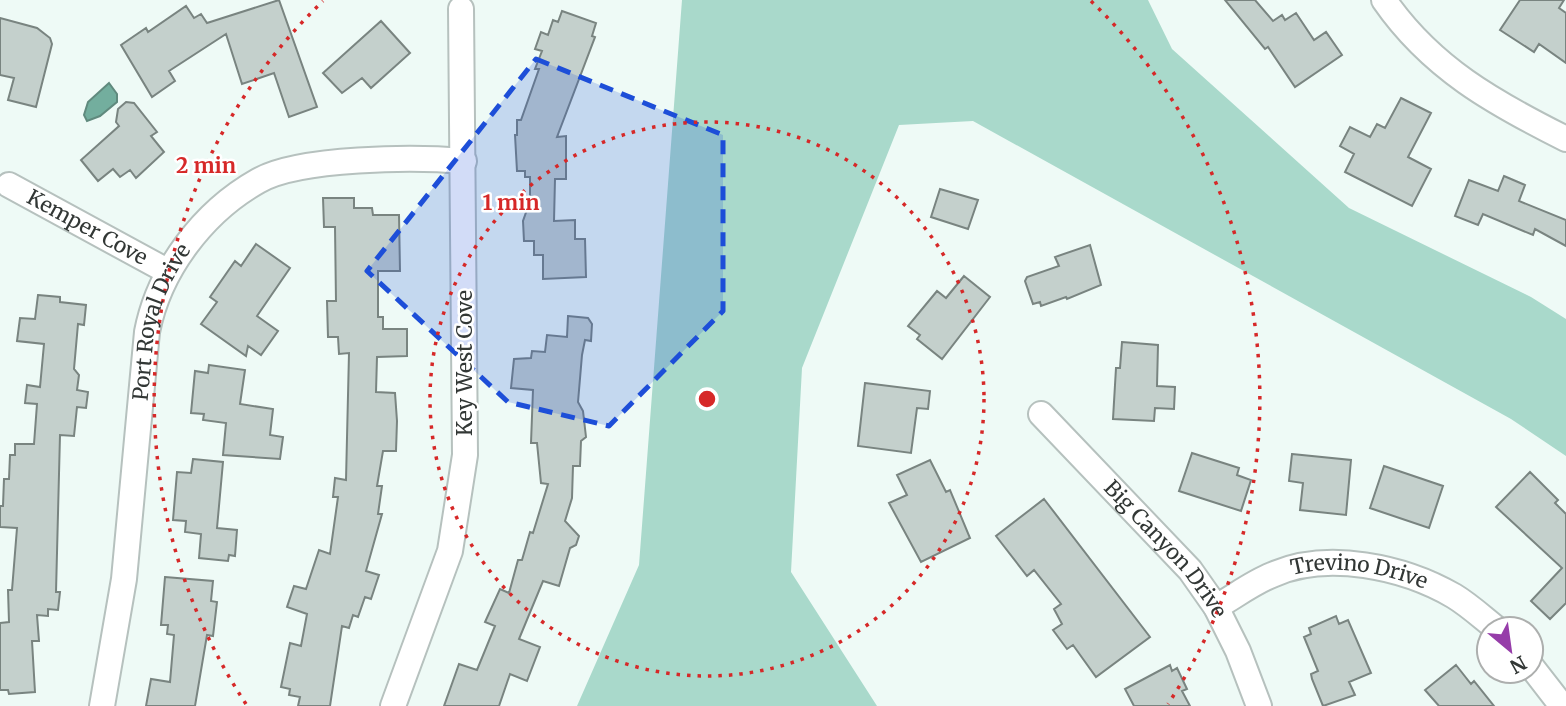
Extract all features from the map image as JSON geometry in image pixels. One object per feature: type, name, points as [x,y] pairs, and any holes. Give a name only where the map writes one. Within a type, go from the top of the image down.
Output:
[{"type":"street","points":[[1384,0],[1408,33],[1464,82],[1508,111],[1566,139]]},
{"type":"street","name":"Key West Cove","points":[[393,706],[450,551],[465,455],[461,9]]},
{"type":"street","name":"Port Royal Drive","points":[[102,706],[124,579],[147,332],[151,313],[167,271],[210,217],[259,180],[312,164],[464,161]]},
{"type":"street","name":"Kemper Cove","points":[[9,185],[167,271]]},
{"type":"street","name":"Big Canyon Drive","points":[[1041,414],[1190,570],[1216,607],[1238,650],[1259,706]]},
{"type":"street","name":"Trevino Drive","points":[[1216,607],[1273,574],[1307,566],[1351,563],[1404,574],[1454,596],[1479,615]]},
{"type":"street","points":[[1545,684],[1562,706]]},
{"type":"highlighted area","points":[[536,59],[723,135],[723,311],[609,426],[508,402],[367,271]]},
{"type":"shaded area","points":[[682,0],[1148,0],[1172,49],[1349,208],[1531,297],[1566,319],[1566,456],[1511,419],[973,121],[899,125],[802,368],[791,572],[877,706],[577,706],[639,565]]},
{"type":"shaded area","points":[[109,83],[117,94],[117,102],[100,116],[87,121],[84,115],[88,102]]},
{"type":"building","points":[[279,0],[317,107],[289,117],[274,73],[242,84],[226,34],[169,71],[175,81],[152,97],[121,45],[146,28],[148,32],[186,6],[194,18],[201,14],[207,23]]},
{"type":"building","points":[[1225,0],[1255,0],[1273,21],[1282,15],[1285,20],[1296,13],[1314,40],[1326,32],[1342,55],[1295,87],[1268,47],[1265,49]]},
{"type":"building","points":[[1520,0],[1564,0],[1559,8],[1566,13],[1566,63],[1539,44],[1534,52],[1500,30]]},
{"type":"building","points":[[562,11],[596,23],[592,36],[595,37],[557,137],[566,136],[566,179],[555,179],[554,221],[575,220],[575,239],[585,239],[586,277],[543,279],[543,255],[534,255],[534,241],[524,241],[523,221],[530,201],[530,177],[525,177],[525,171],[517,171],[515,135],[517,120],[521,120],[539,69],[535,69],[542,51],[535,49],[541,32],[548,35],[553,20],[558,22]]},
{"type":"building","points":[[0,18],[37,28],[50,38],[52,44],[36,107],[8,100],[14,78],[0,75]]},
{"type":"building","points":[[381,21],[410,53],[371,88],[362,78],[342,93],[323,73]]},
{"type":"building","points":[[1401,98],[1431,113],[1408,157],[1431,169],[1412,206],[1345,172],[1354,154],[1340,146],[1350,127],[1370,137],[1377,124],[1385,128]]},
{"type":"building","points":[[126,102],[134,103],[157,132],[151,136],[164,152],[136,178],[130,170],[120,177],[113,169],[98,181],[81,160],[119,126],[116,122],[118,109]]},
{"type":"building","points":[[1504,176],[1525,185],[1519,201],[1566,220],[1566,246],[1535,229],[1533,235],[1483,214],[1478,225],[1455,216],[1469,180],[1498,191]]},
{"type":"building","points":[[940,189],[978,200],[968,229],[931,217]]},
{"type":"building","points":[[323,198],[354,198],[354,208],[372,208],[373,215],[399,215],[400,271],[378,271],[378,317],[383,317],[383,329],[407,329],[407,356],[377,357],[376,392],[395,393],[397,421],[396,451],[383,451],[377,486],[382,486],[378,514],[382,514],[366,571],[379,575],[371,599],[365,597],[358,617],[353,615],[349,628],[342,626],[330,706],[298,706],[300,697],[289,695],[290,689],[281,687],[290,643],[301,646],[307,614],[287,607],[294,586],[306,589],[319,550],[330,554],[338,497],[333,497],[335,478],[346,480],[349,353],[339,354],[338,337],[328,337],[327,301],[336,301],[335,227],[324,227]]},
{"type":"building","points":[[256,244],[290,268],[257,316],[278,331],[261,355],[248,346],[246,356],[201,324],[217,302],[210,297],[235,261],[241,266]]},
{"type":"building","points":[[1090,245],[1101,285],[1067,299],[1066,297],[1041,306],[1040,302],[1033,304],[1025,281],[1027,277],[1059,266],[1055,257]]},
{"type":"building","points":[[964,276],[990,297],[942,359],[917,339],[920,335],[908,326],[937,291],[946,298]]},
{"type":"building","points":[[38,295],[60,297],[60,302],[86,305],[84,325],[78,324],[74,369],[79,375],[77,390],[88,392],[86,408],[77,407],[74,436],[60,435],[56,592],[60,592],[58,610],[48,609],[48,616],[37,615],[39,641],[32,641],[35,692],[9,694],[8,690],[0,690],[0,623],[9,622],[8,590],[12,590],[17,528],[0,527],[0,506],[3,506],[4,479],[9,479],[10,455],[15,455],[15,444],[34,444],[37,404],[25,403],[27,385],[40,387],[44,344],[17,341],[20,318],[35,319]]},
{"type":"building","points":[[568,316],[588,318],[592,324],[591,341],[585,340],[582,355],[578,402],[583,411],[586,437],[581,441],[580,466],[573,466],[572,498],[565,521],[579,536],[576,545],[570,548],[559,586],[543,581],[519,639],[540,647],[527,681],[510,674],[499,706],[444,706],[459,664],[477,670],[495,626],[485,622],[500,589],[509,593],[518,560],[522,560],[530,532],[533,533],[548,484],[541,483],[537,443],[531,443],[533,390],[511,388],[514,359],[531,358],[532,351],[545,352],[547,335],[567,337]]},
{"type":"building","points":[[1122,342],[1158,345],[1157,386],[1175,387],[1174,409],[1155,408],[1154,421],[1113,419],[1116,368],[1120,368]]},
{"type":"building","points":[[209,365],[245,370],[240,404],[273,409],[270,435],[283,437],[280,459],[223,455],[226,423],[203,420],[204,414],[191,413],[195,371],[208,373]]},
{"type":"building","points":[[865,383],[930,391],[928,409],[917,408],[911,453],[858,446]]},
{"type":"building","points":[[1192,453],[1239,468],[1237,475],[1251,480],[1241,511],[1179,491]]},
{"type":"building","points":[[1292,454],[1351,460],[1346,515],[1300,510],[1303,483],[1289,481]]},
{"type":"building","points":[[193,459],[223,462],[217,528],[237,530],[235,556],[229,555],[228,561],[199,558],[201,534],[185,532],[186,521],[173,520],[177,472],[191,473]]},
{"type":"building","points":[[930,460],[946,492],[950,490],[970,538],[921,562],[889,503],[907,495],[897,475]]},
{"type":"building","points":[[1384,466],[1443,486],[1429,528],[1370,508]]},
{"type":"building","points":[[1530,472],[1558,500],[1555,503],[1566,514],[1566,603],[1550,619],[1531,601],[1562,568],[1496,507]]},
{"type":"building","points":[[1044,499],[1150,637],[1096,677],[1073,645],[1067,649],[1053,630],[1062,624],[1054,609],[1061,604],[1034,570],[1027,576],[996,536]]},
{"type":"building","points":[[165,577],[213,581],[211,601],[217,602],[213,636],[207,635],[195,706],[146,706],[151,679],[170,682],[174,635],[167,634],[168,625],[161,625]]},
{"type":"building","points":[[1336,616],[1339,624],[1348,620],[1371,673],[1349,682],[1355,695],[1323,706],[1311,674],[1318,671],[1304,637],[1311,634],[1309,628]]},
{"type":"building","points":[[1170,665],[1172,671],[1177,668],[1187,689],[1182,691],[1190,706],[1134,706],[1125,689]]},
{"type":"building","points":[[1456,665],[1471,684],[1474,681],[1494,706],[1439,706],[1425,690]]}]
